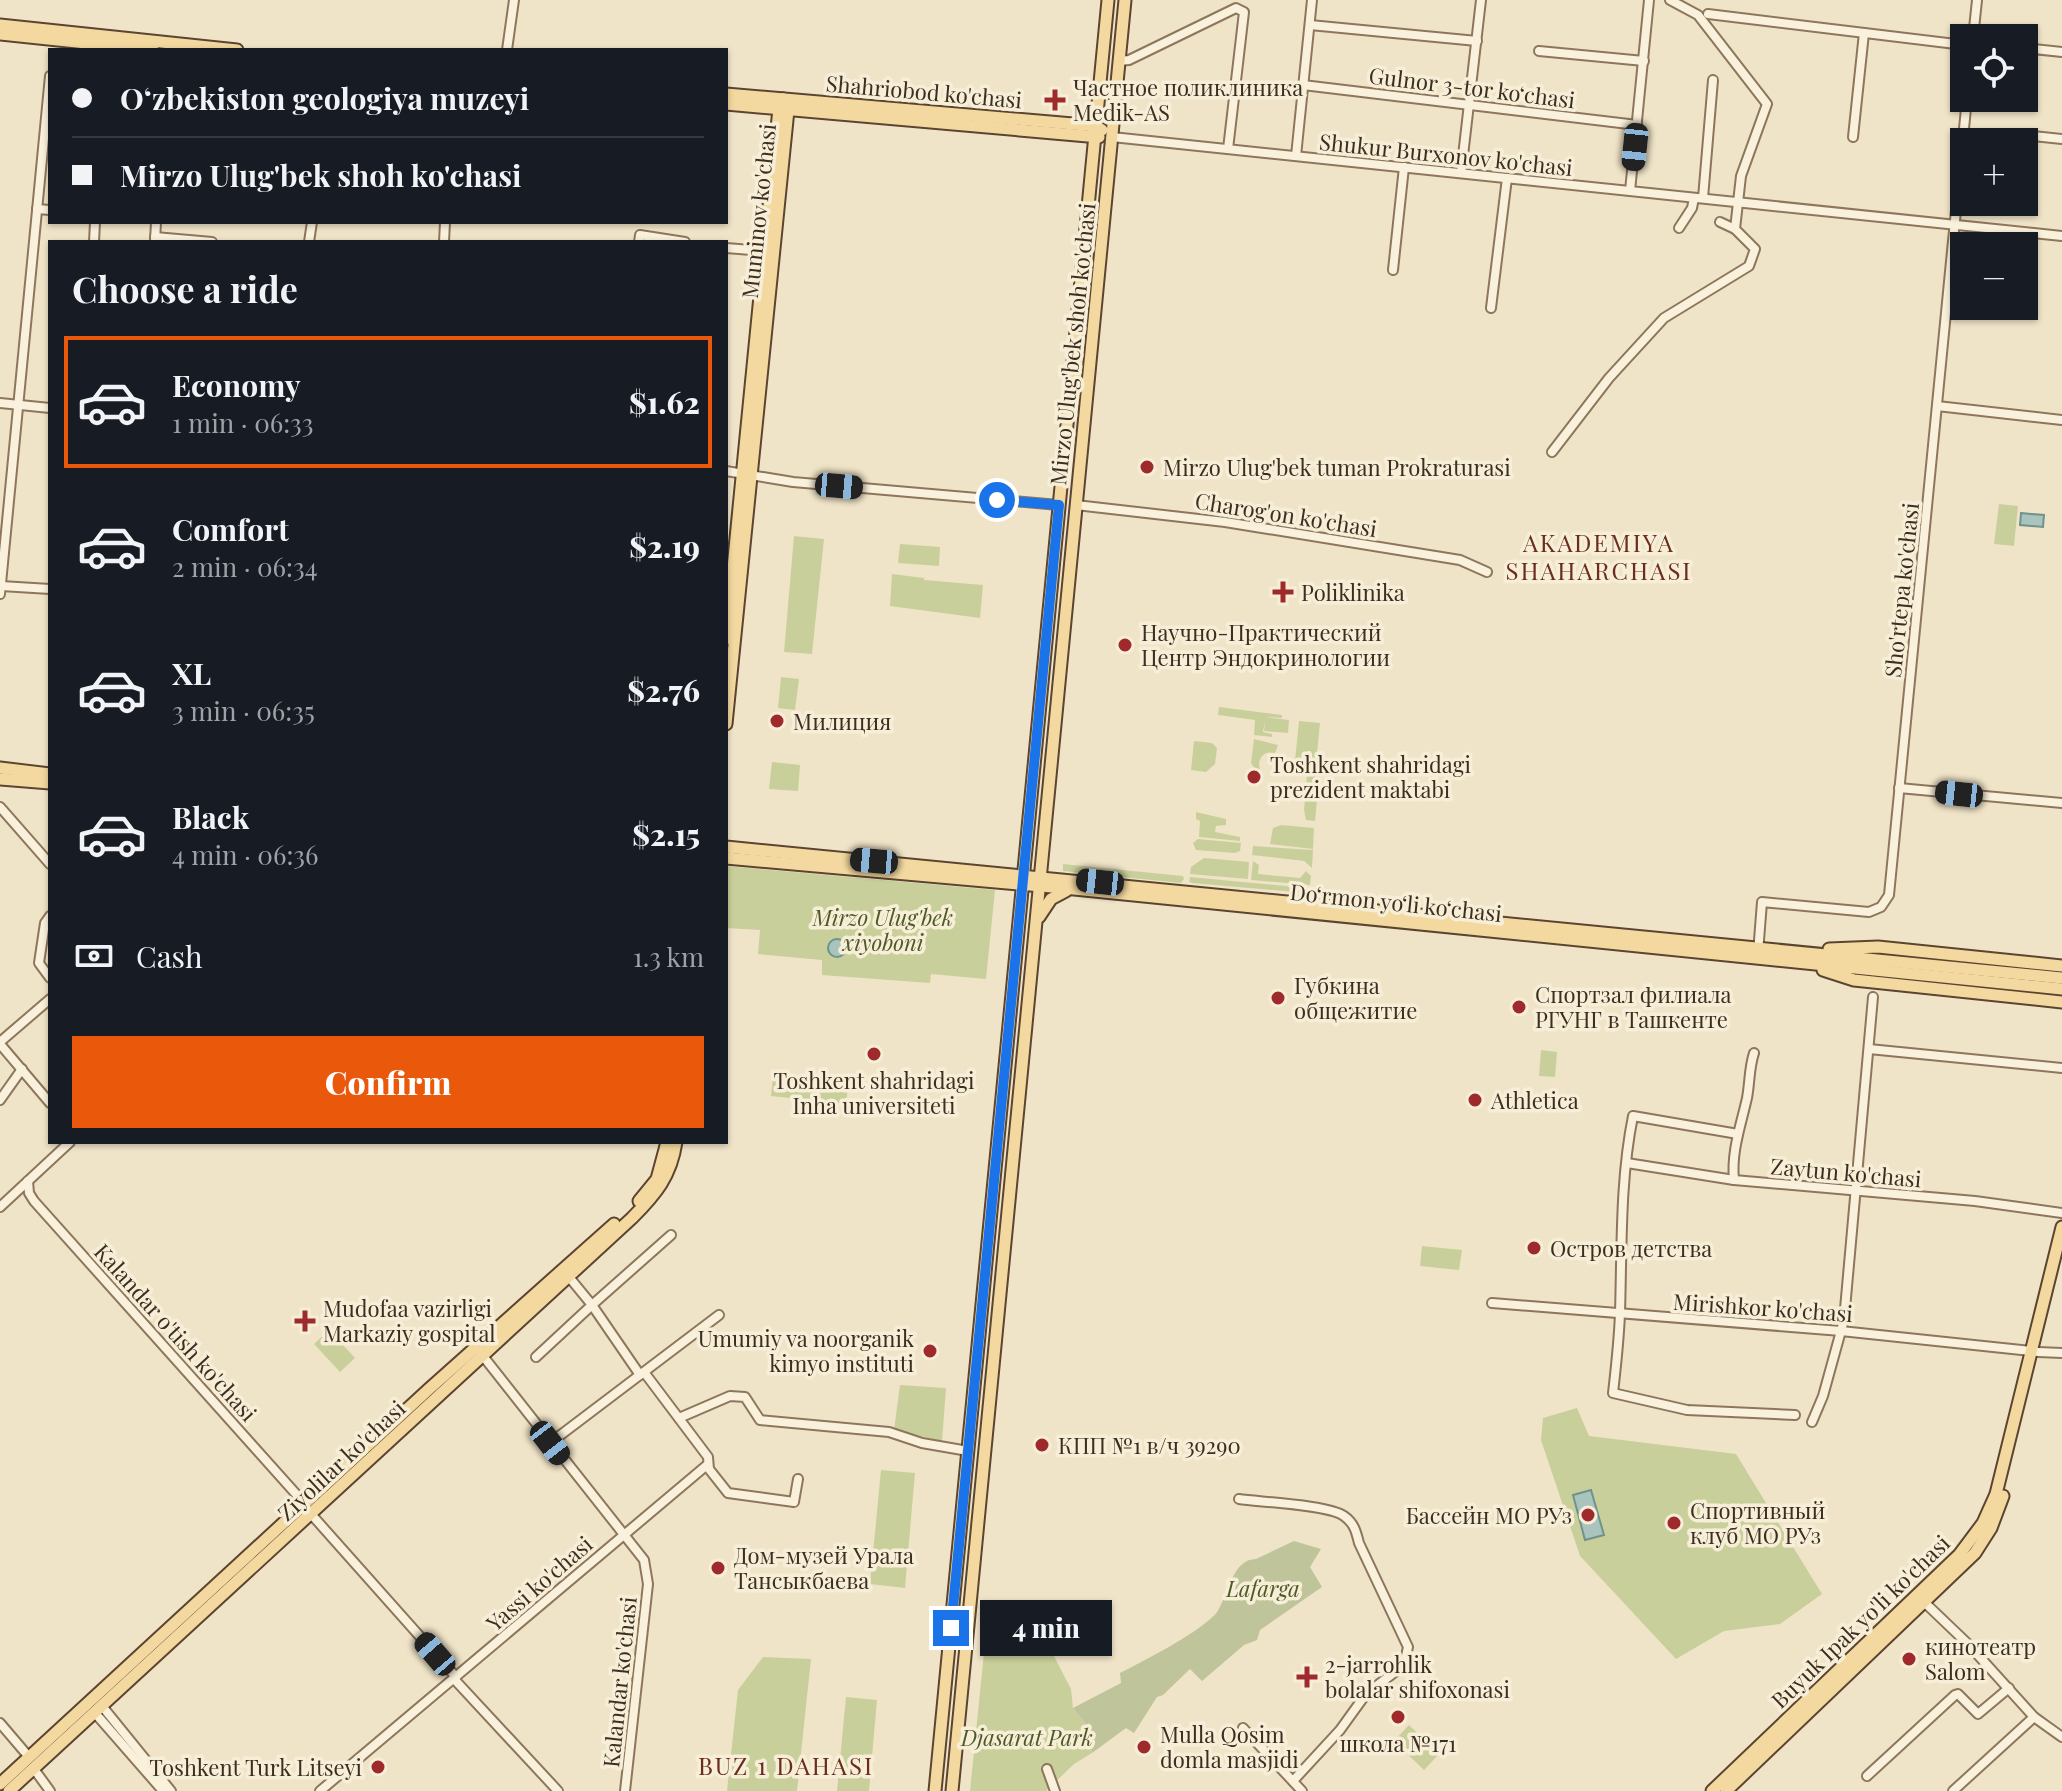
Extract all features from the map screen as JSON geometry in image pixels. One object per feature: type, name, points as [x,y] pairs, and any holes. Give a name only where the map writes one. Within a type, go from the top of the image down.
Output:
[{"type":"main road","name":"Mirzo Ulug'bek shoh ko'chasi","points":[[935,1791],[1108,0]]},
{"type":"main road","name":"Mirzo Ulug'bek shoh ko'chasi","points":[[952,1791],[1125,0]]},
{"type":"main road","points":[[0,25],[53,40],[191,48]]},
{"type":"main road","points":[[0,34],[133,48]]},
{"type":"main road","name":"Shahriobod ko'chasi","points":[[728,94],[784,106]]},
{"type":"main road","name":"Shahriobod ko'chasi","points":[[728,104],[1095,132],[1112,137]]},
{"type":"main road","name":"Muminov ko'chasi","points":[[728,700],[764,251],[784,106]]},
{"type":"main road","name":"Muminov ko'chasi","points":[[728,623],[747,473],[784,106]]},
{"type":"main road","points":[[1068,410],[1085,412]]},
{"type":"main road","points":[[1050,599],[1067,601]]},
{"type":"main road","points":[[0,768],[48,774]]},
{"type":"main road","points":[[0,779],[48,783]]},
{"type":"main road","name":"Do‘rmon yo‘li ko‘chasi","points":[[728,847],[1023,880]]},
{"type":"main road","name":"Do‘rmon yo‘li ko‘chasi","points":[[728,858],[1040,881],[1537,925],[1758,953]]},
{"type":"main road","name":"Do‘rmon yo‘li ko‘chasi","points":[[1040,881],[1074,889],[1758,953],[2062,989]]},
{"type":"main road","points":[[1036,924],[1051,899],[1074,889]]},
{"type":"main road","points":[[1796,957],[1878,947],[2062,966]]},
{"type":"main road","points":[[1796,957],[1854,980],[2062,1002]]},
{"type":"main road","name":"Do‘rmon yo‘li ko‘chasi","points":[[1796,957],[2062,978]]},
{"type":"main road","name":"Ziyolilar ko'chasi","points":[[0,1784],[31,1763],[96,1706],[549,1289],[650,1188],[663,1164],[667,1144]]},
{"type":"main road","name":"Ziyolilar ko'chasi","points":[[549,1289],[569,1277],[657,1193],[670,1170],[676,1144]]},
{"type":"main road","name":"Buyuk Ipak yo'li ko'chasi","points":[[2035,1351],[2062,1227]]},
{"type":"main road","name":"Buyuk Ipak yo'li ko'chasi","points":[[1726,1791],[1921,1599],[1966,1548],[1987,1516],[1996,1494],[2062,1254]]},
{"type":"main road","points":[[970,1433],[986,1435]]},
{"type":"main road","name":"Buyuk Ipak yo'li ko'chasi","points":[[1712,1791],[1921,1599]]},
{"type":"main road","name":"Ziyolilar ko'chasi","points":[[9,1791],[31,1763]]},
{"type":"street","points":[[507,48],[514,0]]},
{"type":"street","points":[[1296,156],[1312,0]]},
{"type":"street","points":[[1461,173],[1481,0]]},
{"type":"street","points":[[1630,191],[1649,0]]},
{"type":"street","points":[[1670,0],[1698,15],[1767,104],[1741,176],[1735,229]]},
{"type":"street","points":[[1974,24],[1977,0]]},
{"type":"street","points":[[1119,61],[1129,60],[1241,8],[1244,12],[1228,149]]},
{"type":"street","points":[[1708,14],[1950,43]]},
{"type":"street","points":[[1310,25],[1477,41]]},
{"type":"street","points":[[1853,137],[1864,33]]},
{"type":"street","points":[[2038,49],[2062,52]]},
{"type":"street","points":[[1539,51],[1644,61]]},
{"type":"street","points":[[1679,228],[1698,198],[1713,80]]},
{"type":"street","name":"Gulnor 3-tor koʻchasi","points":[[1303,85],[1637,125]]},
{"type":"street","points":[[0,594],[48,95]]},
{"type":"street","name":"Sho'rtepa ko'chasi","points":[[1758,953],[1762,902],[1869,912],[1884,905],[1889,895],[1966,112]]},
{"type":"street","name":"Shukur Burxonov ko'chasi","points":[[1112,137],[2062,236]]},
{"type":"street","points":[[2038,137],[2062,139]]},
{"type":"street","points":[[1393,270],[1404,167]]},
{"type":"street","points":[[1491,308],[1507,178]]},
{"type":"street","points":[[37,209],[48,210]]},
{"type":"street","points":[[1552,452],[1609,378],[1664,318],[1749,266],[1755,249],[1735,229],[1720,222]]},
{"type":"street","points":[[639,240],[640,235],[672,240]]},
{"type":"street","points":[[728,248],[764,251]]},
{"type":"street","points":[[0,403],[48,408]]},
{"type":"street","points":[[1937,406],[2062,420]]},
{"type":"street","points":[[728,471],[793,482],[1059,505]]},
{"type":"street","name":"Charog'on ko'chasi","points":[[1076,505],[1288,531],[1460,560],[1487,572]]},
{"type":"street","points":[[1,586],[48,589]]},
{"type":"street","points":[[1899,788],[2062,803]]},
{"type":"street","points":[[0,807],[48,862]]},
{"type":"street","points":[[48,919],[39,963],[48,975]]},
{"type":"street","points":[[1812,1422],[1823,1396],[1841,1331],[1873,997]]},
{"type":"street","points":[[48,1001],[0,1043],[48,1101]]},
{"type":"street","points":[[1869,1049],[2062,1068]]},
{"type":"street","points":[[1734,1180],[1734,1158],[1754,1053]]},
{"type":"street","points":[[0,1100],[22,1069]]},
{"type":"street","points":[[1738,1134],[1633,1116],[1620,1239],[1620,1314],[1615,1395],[1687,1410],[1795,1415]]},
{"type":"street","points":[[1,1204],[68,1144]]},
{"type":"street","name":"Zaytun ko'chasi","points":[[1627,1163],[1734,1180],[2001,1204],[2062,1213]]},
{"type":"street","name":"Kalandar o'tish ko'chasi","points":[[28,1181],[29,1193],[34,1201],[558,1791]]},
{"type":"street","points":[[536,1357],[671,1235]]},
{"type":"street","points":[[569,1277],[708,1457],[707,1465],[725,1490],[794,1502],[798,1479]]},
{"type":"street","name":"Mirishkor ko'chasi","points":[[1492,1303],[1841,1331],[2062,1353]]},
{"type":"street","points":[[550,1443],[719,1315]]},
{"type":"street","name":"Kalandar ko'chasi","points":[[480,1352],[622,1536],[644,1560],[648,1584],[625,1791]]},
{"type":"street","points":[[679,1418],[730,1396],[745,1397],[760,1420],[889,1432],[922,1443],[968,1451]]},
{"type":"street","name":"Yassi ko'chasi","points":[[320,1791],[707,1465]]},
{"type":"street","points":[[1239,1499],[1333,1510],[1348,1518],[1408,1647],[1404,1665],[1366,1694],[1340,1730],[1293,1781]]},
{"type":"street","points":[[1921,1599],[2034,1717],[2062,1737]]},
{"type":"street","points":[[1867,1776],[1955,1695],[1958,1694],[1978,1714],[2009,1688]]},
{"type":"street","points":[[96,1706],[163,1791]]},
{"type":"street","points":[[96,1706],[171,1791]]},
{"type":"street","points":[[1953,1791],[2034,1717]]},
{"type":"street","points":[[0,1723],[50,1791]]},
{"type":"street","points":[[1243,1728],[1302,1791]]},
{"type":"street","points":[[1047,1769],[1055,1791]]},
{"type":"green space","points":[[1999,504],[2018,506],[2014,546],[1994,544]]},
{"type":"green space","points":[[794,536],[824,539],[812,654],[784,652]]},
{"type":"green space","points":[[900,544],[940,547],[939,566],[898,563]]},
{"type":"green space","points":[[892,574],[983,585],[980,618],[890,606]]},
{"type":"green space","points":[[781,677],[799,679],[795,710],[778,708]]},
{"type":"green space","points":[[1219,707],[1282,715],[1282,718],[1265,717],[1289,720],[1288,733],[1264,731],[1265,721],[1263,732],[1272,734],[1272,737],[1254,735],[1255,720],[1218,715]]},
{"type":"green space","points":[[1299,721],[1320,723],[1316,763],[1295,761]]},
{"type":"green space","points":[[1254,739],[1278,745],[1275,753],[1262,756],[1260,770],[1251,763]]},
{"type":"green space","points":[[1194,741],[1212,743],[1217,748],[1215,764],[1206,772],[1191,770]]},
{"type":"green space","points":[[772,762],[800,765],[798,791],[769,789]]},
{"type":"green space","points":[[1288,766],[1320,769],[1315,821],[1306,820],[1304,810],[1307,775],[1287,769]]},
{"type":"green space","points":[[1196,812],[1226,819],[1226,825],[1216,826],[1215,832],[1240,837],[1240,841],[1199,837],[1200,821],[1196,819]]},
{"type":"green space","points":[[1281,825],[1314,828],[1313,849],[1270,844],[1273,828]]},
{"type":"green space","points":[[1198,839],[1241,843],[1240,851],[1196,850],[1193,843]]},
{"type":"green space","points":[[1253,846],[1313,850],[1312,868],[1304,861],[1252,855]]},
{"type":"green space","points":[[1204,858],[1249,862],[1248,879],[1190,874],[1191,867]]},
{"type":"green space","points":[[1253,861],[1259,865],[1258,874],[1300,878],[1306,871],[1311,876],[1310,885],[1251,880]]},
{"type":"green space","points":[[1063,864],[1183,876],[1184,879],[1181,883],[1063,871]]},
{"type":"green space","name":"Mirzo Ulug'bek xiyoboni","points":[[728,866],[995,890],[986,979],[931,974],[930,983],[822,975],[822,960],[758,954],[760,930],[728,928]]},
{"type":"green space","points":[[1190,877],[1308,888],[1308,893],[1192,883],[1189,882]]},
{"type":"green space","points":[[1541,1050],[1557,1052],[1555,1077],[1539,1076]]},
{"type":"green space","points":[[773,1077],[848,1085],[846,1104],[771,1096]]},
{"type":"green space","points":[[1422,1246],[1462,1250],[1459,1270],[1420,1266]]},
{"type":"green space","points":[[329,1330],[355,1358],[340,1372],[314,1344]]},
{"type":"green space","points":[[900,1385],[946,1388],[942,1441],[894,1430]]},
{"type":"green space","name":"Спортивный клуб МО РУз","points":[[1577,1408],[1589,1436],[1736,1454],[1822,1594],[1780,1624],[1724,1631],[1676,1659],[1580,1556],[1541,1440],[1543,1418]]},
{"type":"green space","points":[[881,1470],[915,1473],[905,1588],[870,1584]]},
{"type":"green space","name":"Lafarga","points":[[1294,1541],[1321,1549],[1310,1567],[1322,1587],[1260,1630],[1257,1640],[1244,1645],[1202,1681],[1190,1669],[1157,1697],[1134,1733],[1126,1728],[1092,1753],[1089,1728],[1073,1708],[1121,1683],[1120,1673],[1172,1645],[1210,1619],[1217,1612],[1241,1565]]},
{"type":"green space","name":"Djasarat Park","points":[[987,1623],[1039,1627],[1071,1689],[1073,1708],[1089,1728],[1092,1753],[1074,1764],[1046,1791],[970,1791]]},
{"type":"green space","points":[[763,1657],[811,1659],[797,1791],[727,1791],[738,1690]]},
{"type":"green space","points":[[846,1697],[877,1700],[869,1791],[837,1791]]},
{"type":"green space","points":[[1409,1725],[1439,1754],[1424,1770],[1394,1741]]},
{"type":"water","points":[[2021,513],[2044,515],[2043,527],[2020,525]]},
{"type":"water","points":[[833,939],[841,939],[846,948],[844,955],[833,957],[828,952],[828,944]]},
{"type":"water","name":"Бассейн МО РУз","points":[[1591,1490],[1604,1535],[1585,1540],[1573,1495]]},
{"type":"place","name":"Частное поликлиника Medik-AS","points":[[1055,100]]},
{"type":"place","name":"Mirzo Ulug'bek tuman Prokraturasi","points":[[1147,467]]},
{"type":"place","name":"Poliklinika","points":[[1283,592]]},
{"type":"place","name":"Научно-Практический Центр Эндокринологии","points":[[1125,645]]},
{"type":"place","name":"Милиция","points":[[777,721]]},
{"type":"place","name":"Toshkent shahridagi prezident maktabi","points":[[1254,777]]},
{"type":"place","name":"Губкина общежитие","points":[[1278,998]]},
{"type":"place","name":"Спортзал филиала РГУНГ в Ташкенте","points":[[1519,1007]]},
{"type":"place","name":"Toshkent shahridagi Inha universiteti","points":[[874,1054]]},
{"type":"place","name":"Athletica","points":[[1475,1100]]},
{"type":"place","name":"Остров детства","points":[[1534,1248]]},
{"type":"place","name":"Mudofaa vazirligi Markaziy gospital","points":[[305,1321]]},
{"type":"place","name":"Umumiy va noorganik kimyo instituti","points":[[930,1351]]},
{"type":"place","name":"КПП №1 в/ч 39290","points":[[1042,1445]]},
{"type":"place","name":"Бассейн МО РУз","points":[[1588,1515]]},
{"type":"place","name":"Спортивный клуб МО РУз","points":[[1674,1523]]},
{"type":"place","name":"Дом-музей Урала Тансыкбаева","points":[[718,1568]]},
{"type":"place","name":"кинотеатр Salom","points":[[1909,1659]]},
{"type":"place","name":"2-jarrohlik bolalar shifoxonasi","points":[[1307,1677]]},
{"type":"place","name":"школа №171","points":[[1398,1717]]},
{"type":"place","name":"Mulla Qosim domla masjidi","points":[[1144,1747]]},
{"type":"place","name":"Toshkent Turk Litseyi","points":[[378,1767]]},
{"type":"district","name":"AKADEMIYA SHAHARCHASI","points":[[1599,556]]},
{"type":"district","name":"BUZ 1 DAHASI","points":[[786,1765]]},
{"type":"route","points":[[951,1628],[1059,505],[997,500]]}]
